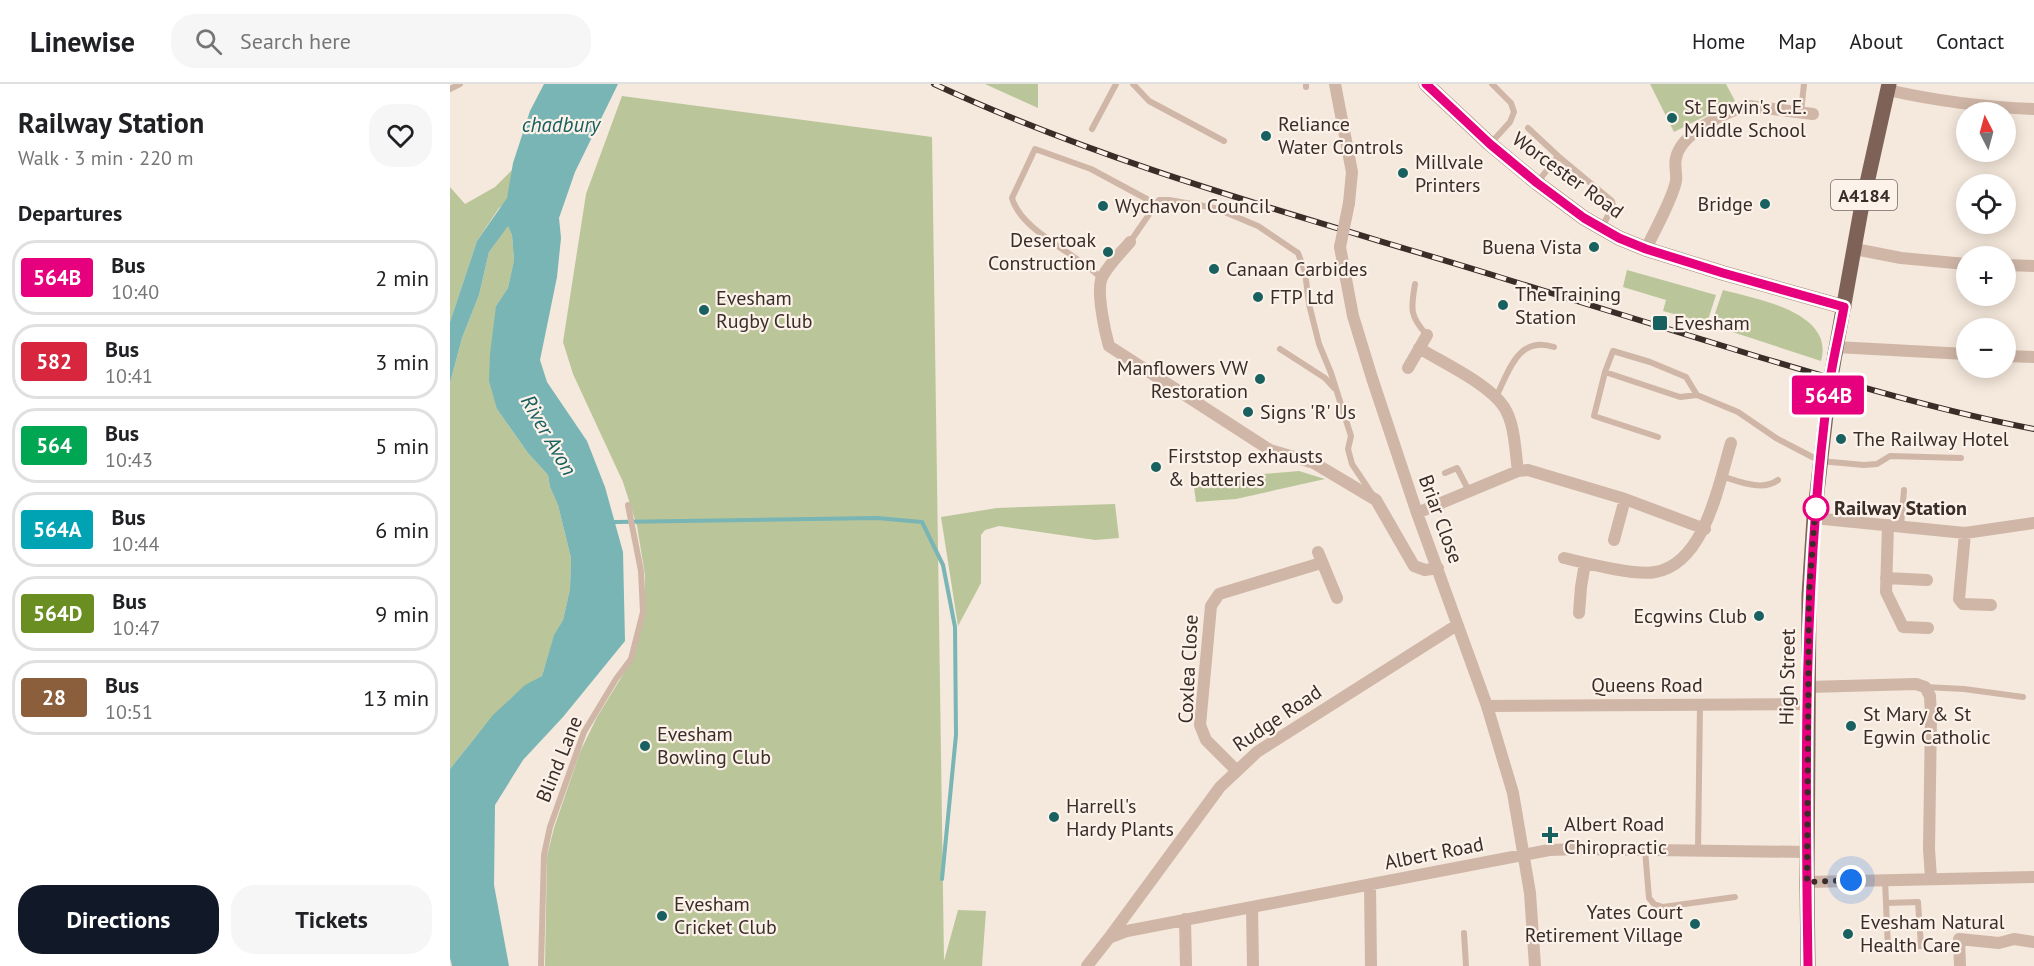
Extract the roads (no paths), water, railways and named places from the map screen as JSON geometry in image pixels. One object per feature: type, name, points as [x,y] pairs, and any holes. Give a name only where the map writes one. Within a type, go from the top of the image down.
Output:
[{"type":"main road","name":"Worcester Road","points":[[1434,87],[1490,144],[1537,183],[1584,218],[1602,228],[1646,249],[1844,307]]},
{"type":"main road","name":"A4184","points":[[1836,350],[1861,210],[1888,87]]},
{"type":"main road","name":"High Street","points":[[1808,966],[1809,595],[1820,461],[1828,389],[1836,350]]},
{"type":"street","name":"Briar Close","points":[[1335,84],[1352,172],[1349,203],[1340,247],[1353,316],[1417,513],[1487,706],[1513,794],[1530,893],[1535,966]]},
{"type":"street","points":[[1888,87],[1923,98],[1981,106],[2034,109]]},
{"type":"street","points":[[1646,249],[1676,180],[1676,158],[1680,145],[1689,136],[1739,108],[1749,106],[1807,113]]},
{"type":"street","points":[[1130,242],[1102,278],[1100,288],[1109,346],[1270,450],[1314,463],[1376,500],[1414,566],[1425,570],[1438,568]]},
{"type":"street","points":[[1855,249],[1901,258],[1956,263]]},
{"type":"street","points":[[2016,265],[2034,266]]},
{"type":"street","points":[[1408,368],[1427,335]]},
{"type":"street","points":[[1419,348],[1491,393],[1505,408],[1512,428],[1518,471]]},
{"type":"street","points":[[1836,350],[1956,354]]},
{"type":"street","points":[[2016,356],[2034,357]]},
{"type":"street","points":[[1564,558],[1642,573],[1664,570],[1675,565],[1704,529],[1731,443]]},
{"type":"street","points":[[1417,513],[1518,471],[1528,470],[1625,499],[1704,529]]},
{"type":"street","points":[[1614,540],[1625,499]]},
{"type":"street","points":[[1814,518],[1965,533],[2034,523]]},
{"type":"street","points":[[1895,526],[1886,578],[1886,592],[1903,627],[1928,628]]},
{"type":"street","points":[[1965,533],[1959,599],[1963,604],[1991,605]]},
{"type":"street","name":"Coxlea Close","points":[[1236,770],[1206,740],[1200,725],[1211,606],[1219,594],[1320,558],[1337,598]]},
{"type":"street","points":[[1579,613],[1586,563]]},
{"type":"street","points":[[1886,578],[1927,580]]},
{"type":"street","name":"Rudge Road","points":[[1109,938],[1214,795],[1236,770],[1257,752],[1457,625]]},
{"type":"street","points":[[1808,687],[1916,684],[1925,687],[1930,696],[1931,716],[1929,849],[1931,878]]},
{"type":"street","name":"Queens Road","points":[[1487,706],[1808,704]]},
{"type":"street","name":"Albert Road","points":[[1109,938],[1127,931],[1185,919],[1525,854],[1579,849],[1808,852]]},
{"type":"street","points":[[1807,882],[1931,878],[2034,878]]},
{"type":"street","points":[[1370,885],[1371,966]]},
{"type":"street","points":[[1252,907],[1253,966]]},
{"type":"street","points":[[1185,919],[1186,966]]},
{"type":"street","points":[[1087,966],[1109,938]]},
{"type":"street","points":[[1960,966],[1959,939],[1999,943],[2014,939],[2034,942]]},
{"type":"lane","points":[[450,89],[460,84]]},
{"type":"lane","points":[[1092,129],[1116,84]]},
{"type":"lane","points":[[1133,84],[1149,101],[1224,141]]},
{"type":"lane","points":[[1490,144],[1510,122],[1514,112],[1511,103],[1492,84]]},
{"type":"lane","points":[[1804,84],[1807,113]]},
{"type":"lane","points":[[1528,128],[1612,201],[1613,206],[1602,228]]},
{"type":"lane","points":[[1102,278],[1089,266],[1039,232],[1015,206],[1012,198],[1035,150],[1091,169],[1156,204]]},
{"type":"lane","points":[[1537,183],[1558,156]]},
{"type":"lane","points":[[1130,242],[1159,200],[1169,200],[1215,208],[1258,226],[1298,253],[1305,272],[1309,304],[1319,344],[1351,436],[1348,449],[1352,464],[1376,500]]},
{"type":"lane","points":[[1415,284],[1412,307],[1416,323],[1427,335]]},
{"type":"lane","points":[[1496,398],[1514,360],[1525,348],[1537,343],[1554,347]]},
{"type":"lane","points":[[1280,350],[1325,378],[1336,391]]},
{"type":"lane","points":[[1658,437],[1594,416],[1612,351],[1650,362],[1686,377],[1697,395]]},
{"type":"lane","points":[[1605,372],[1680,397],[1697,395],[1738,412],[1776,438],[1820,461],[1864,465],[1876,464],[1890,456],[1961,458]]},
{"type":"lane","points":[[1445,473],[1457,468],[1470,491]]},
{"type":"lane","points":[[1721,476],[1758,485],[1772,484],[1778,480]]},
{"type":"lane","points":[[1895,526],[1904,490]]},
{"type":"lane","name":"Blind Lane","points":[[541,966],[544,855],[550,827],[584,732],[631,659],[643,612],[641,571],[628,505]]},
{"type":"lane","points":[[1925,687],[1964,689],[2023,697]]},
{"type":"lane","points":[[1698,850],[1700,705]]},
{"type":"lane","points":[[1645,850],[1649,898],[1654,904],[1663,907],[1735,897]]},
{"type":"lane","points":[[1885,880],[1886,903],[1888,948],[1921,946],[1918,902],[1886,903]]},
{"type":"lane","points":[[1464,933],[1466,966]]},
{"type":"water","name":"chadbury","points":[[544,84],[618,84],[575,172],[559,218],[561,238],[557,277],[540,360],[547,382],[587,441],[605,487],[623,552],[625,641],[563,717],[523,760],[495,805],[494,885],[509,966],[452,966],[450,958],[450,769],[493,715],[525,685],[542,676],[554,635],[563,620],[570,589],[571,558],[548,475],[528,453],[497,409],[489,381],[496,306],[508,288],[514,260],[512,235],[508,226],[489,252],[479,295],[462,338],[450,383],[450,322],[477,241],[507,198],[513,163],[530,111]]},
{"type":"waterway","points":[[615,522],[877,518],[922,522],[943,565],[955,627],[956,735],[942,879]]},
{"type":"railway","points":[[934,84],[1072,141],[1213,190],[1827,377],[1930,405],[2034,429]]},
{"type":"place","name":"St Egwin's C.E. Middle School","points":[[1672,118]]},
{"type":"place","name":"Reliance Water Controls","points":[[1266,136]]},
{"type":"place","name":"Millvale Printers","points":[[1403,173]]},
{"type":"place","name":"Bridge","points":[[1765,204]]},
{"type":"place","name":"Wychavon Council","points":[[1103,206]]},
{"type":"place","name":"Buena Vista","points":[[1594,247]]},
{"type":"place","name":"Desertoak Construction","points":[[1108,252]]},
{"type":"place","name":"Canaan Carbides","points":[[1214,269]]},
{"type":"place","name":"FTP Ltd","points":[[1258,297]]},
{"type":"place","name":"The Training Station","points":[[1503,305]]},
{"type":"place","name":"Evesham Rugby Club","points":[[704,310]]},
{"type":"place","name":"Evesham","points":[[1660,323]]},
{"type":"place","name":"Manflowers VW Restoration","points":[[1260,379]]},
{"type":"place","name":"Signs 'R' Us","points":[[1248,412]]},
{"type":"place","name":"The Railway Hotel","points":[[1841,439]]},
{"type":"place","name":"Firststop exhausts & batteries","points":[[1156,467]]},
{"type":"place","name":"Railway Station","points":[[1816,508]]},
{"type":"place","name":"Ecgwins Club","points":[[1759,616]]},
{"type":"place","name":"St Mary & St Egwin Catholic","points":[[1851,726]]},
{"type":"place","name":"Evesham Bowling Club","points":[[645,746]]},
{"type":"place","name":"Harrell's Hardy Plants","points":[[1054,817]]},
{"type":"place","name":"Albert Road Chiropractic","points":[[1550,835]]},
{"type":"place","name":"Evesham Cricket Club","points":[[662,916]]},
{"type":"place","name":"Yates Court Retirement Village","points":[[1695,924]]},
{"type":"place","name":"Evesham Natural Health Care","points":[[1848,934]]},
{"type":"water label","name":"River Avon","points":[[549,435]]}]
